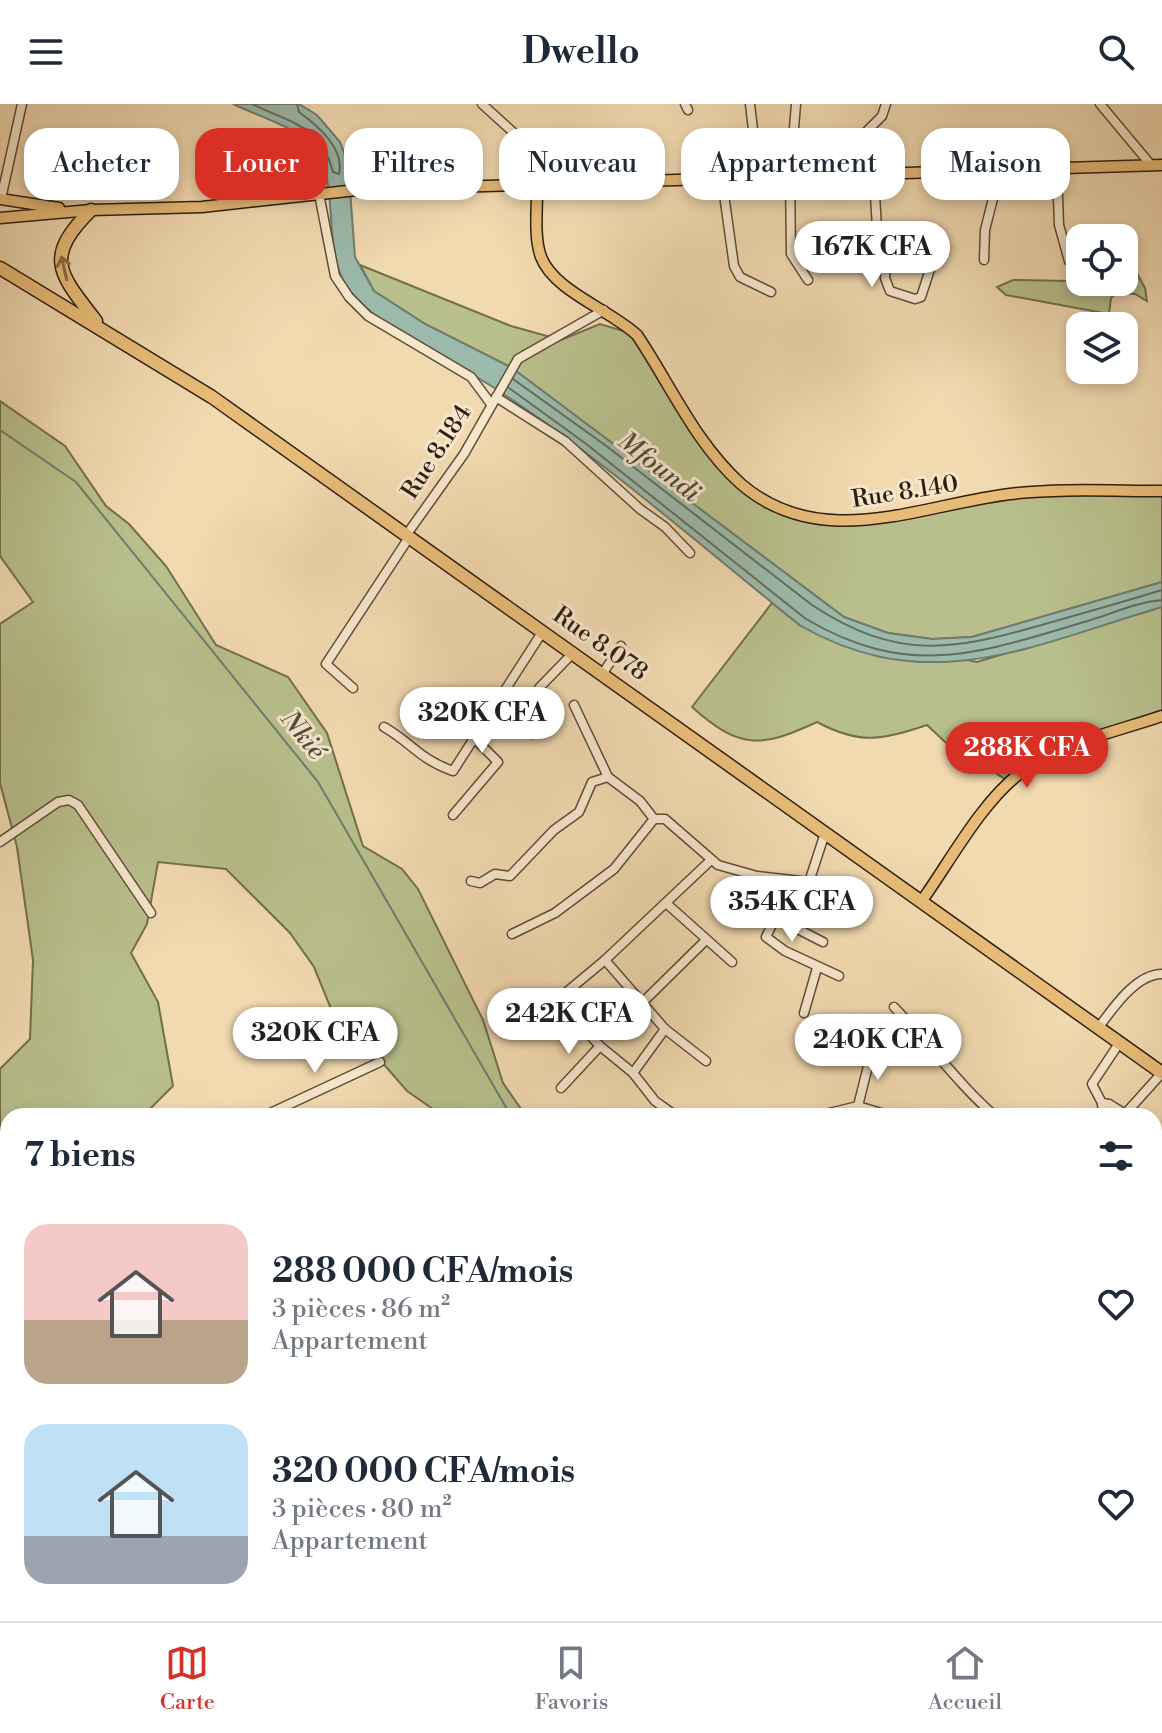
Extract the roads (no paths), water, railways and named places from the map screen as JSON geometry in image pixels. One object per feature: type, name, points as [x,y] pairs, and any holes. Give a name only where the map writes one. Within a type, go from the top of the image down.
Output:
[{"type":"highway","points":[[91,210],[66,238],[61,265],[73,291],[100,327]]},
{"type":"highway","name":"Rue 8.078","points":[[0,268],[212,397],[1162,1073]]},
{"type":"main road","points":[[1070,169],[1157,165]]},
{"type":"main road","points":[[328,192],[499,183]]},
{"type":"main road","points":[[0,199],[77,211]]},
{"type":"main road","points":[[0,218],[91,210],[202,207],[262,200]]},
{"type":"main road","name":"Rue 8.140","points":[[542,200],[541,256],[555,280],[605,310],[637,335],[714,457],[765,502],[794,512],[848,522],[924,513],[1009,494],[1162,491]]},
{"type":"main road","points":[[921,902],[997,795],[1021,773],[1073,746],[1162,716]]},
{"type":"street","points":[[0,199],[22,104]]},
{"type":"street","points":[[482,104],[508,128]]},
{"type":"street","points":[[750,104],[753,128]]},
{"type":"street","points":[[795,128],[796,104]]},
{"type":"street","points":[[870,128],[882,116],[886,104]]},
{"type":"street","points":[[1100,104],[1157,165]]},
{"type":"street","points":[[323,200],[335,276],[349,297],[368,316],[471,377],[496,397],[565,441],[690,553]]},
{"type":"street","points":[[725,200],[734,266],[740,277],[771,292]]},
{"type":"street","points":[[790,200],[791,254],[808,280]]},
{"type":"street","points":[[876,200],[875,214],[887,249],[885,278],[890,291],[915,299],[921,297],[937,248]]},
{"type":"street","points":[[984,260],[985,230],[993,200]]},
{"type":"street","points":[[1058,200],[1059,225],[1066,250]]},
{"type":"street","name":"Rue 8.184","points":[[353,688],[326,664],[464,454],[512,368],[526,351],[605,310]]},
{"type":"street","points":[[384,727],[402,737],[419,757],[453,771],[543,631]]},
{"type":"street","points":[[603,673],[621,646]]},
{"type":"street","points":[[532,734],[524,721],[528,706],[539,688],[573,653]]},
{"type":"street","points":[[574,705],[608,777],[640,801],[654,819]]},
{"type":"street","points":[[453,815],[498,762],[473,737]]},
{"type":"street","points":[[471,881],[480,883],[495,874],[510,876],[554,830],[579,812],[592,782],[608,777]]},
{"type":"street","points":[[0,842],[58,802],[69,800],[78,805],[151,913]]},
{"type":"street","points":[[654,819],[665,819],[711,860],[737,871],[809,882]]},
{"type":"street","points":[[512,934],[555,913],[614,869],[654,819]]},
{"type":"street","points":[[798,917],[825,833]]},
{"type":"street","points":[[532,1020],[605,960],[711,860]]},
{"type":"street","points":[[793,881],[766,933],[768,939],[817,968],[839,976]]},
{"type":"street","points":[[666,903],[732,962]]},
{"type":"street","points":[[774,917],[823,942]]},
{"type":"street","points":[[642,1003],[705,941]]},
{"type":"street","points":[[605,960],[665,1029],[706,1061]]},
{"type":"street","points":[[804,1013],[817,968]]},
{"type":"street","points":[[1099,1027],[1138,984],[1151,974],[1162,974]]},
{"type":"street","points":[[557,1000],[665,1108]]},
{"type":"street","points":[[894,1007],[951,1067],[973,1099],[985,1108]]},
{"type":"street","points":[[633,1073],[665,1029]]},
{"type":"street","points":[[1102,1108],[1092,1084],[1120,1042]]},
{"type":"street","points":[[561,1088],[600,1046]]},
{"type":"street","points":[[858,1106],[872,1050]]},
{"type":"street","points":[[284,1108],[380,1062]]},
{"type":"street","points":[[1130,1108],[1162,1073]]},
{"type":"street","points":[[1102,1103],[1112,1108]]},
{"type":"street","points":[[850,1108],[865,1108]]},
{"type":"water","points":[[233,104],[299,104],[317,115],[340,142],[344,152],[344,200],[351,200],[355,257],[374,291],[425,324],[512,368],[844,617],[888,633],[932,639],[972,637],[1162,582],[1162,607],[1025,649],[981,658],[937,662],[893,659],[848,648],[801,626],[577,446],[499,391],[402,334],[367,309],[353,295],[335,257],[328,188],[328,128],[287,128]]},
{"type":"waterway","name":"Nkié","points":[[0,430],[76,482],[318,782],[506,1108]]},
{"type":"water label","name":"Mfoundi","points":[[659,467]]}]
